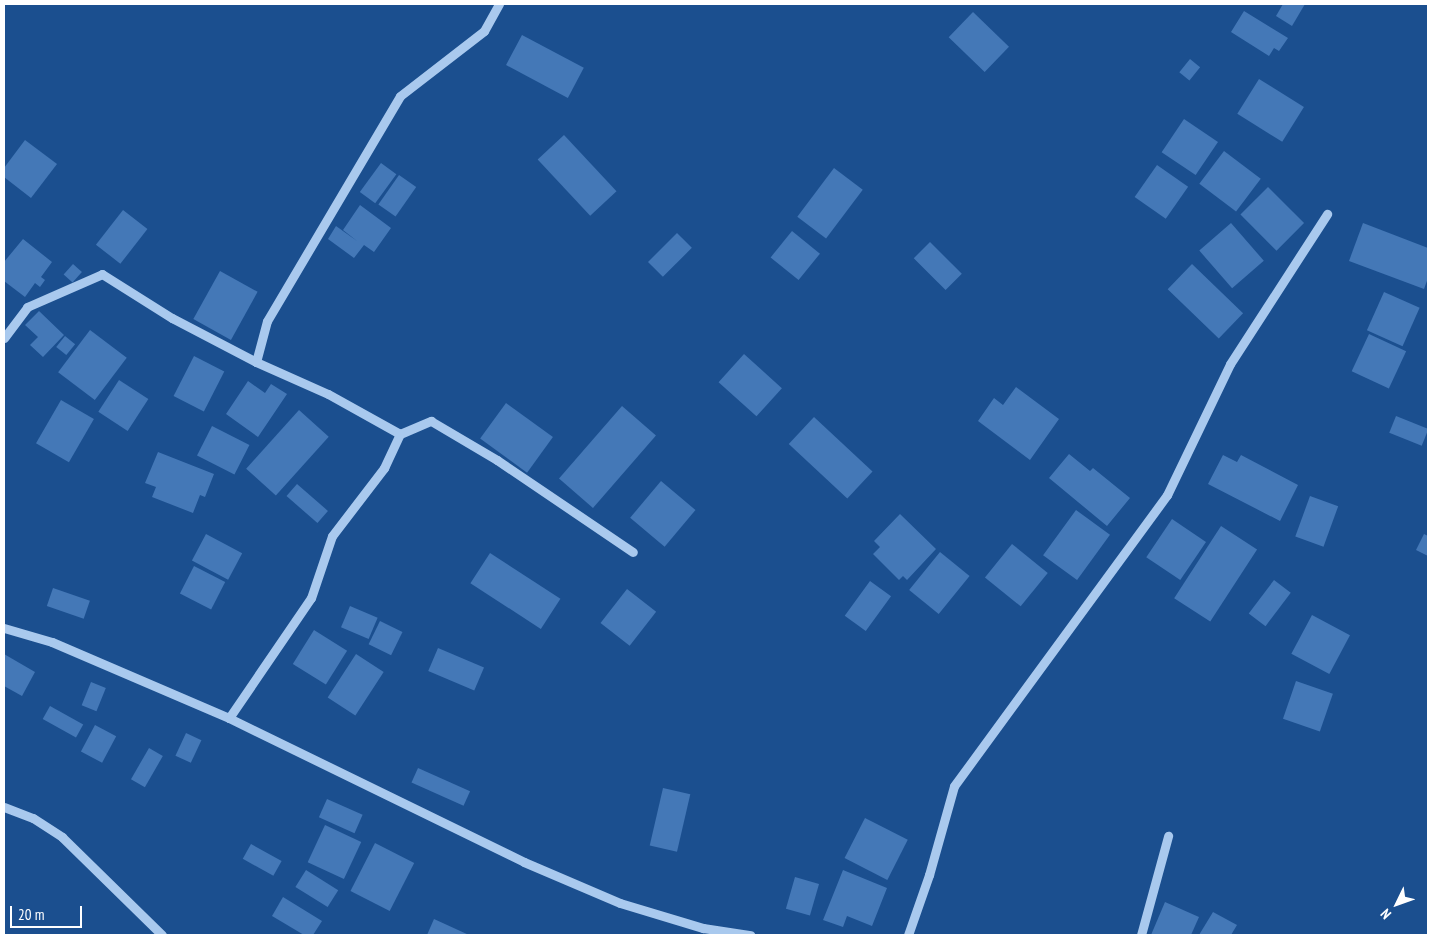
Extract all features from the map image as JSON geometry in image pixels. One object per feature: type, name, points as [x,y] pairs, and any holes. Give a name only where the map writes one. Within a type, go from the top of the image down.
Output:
[{"type":"street","points":[[256,362],[267,320],[400,96],[484,31],[499,4]]},
{"type":"street","points":[[908,935],[929,875],[954,786],[1167,495],[1230,364],[1326,214]]},
{"type":"street","points":[[4,338],[27,307],[102,274],[172,318],[256,362],[328,394],[400,434]]},
{"type":"street","points":[[229,718],[311,598],[332,536],[384,468],[400,434],[431,421],[497,460],[633,552]]},
{"type":"street","points":[[4,628],[52,642],[229,718],[524,862],[620,903],[703,928],[750,935]]},
{"type":"street","points":[[4,807],[33,818],[62,837],[162,935]]},
{"type":"street","points":[[1141,935],[1168,836]]},
{"type":"building","points":[[1283,4],[1305,4],[1292,26],[1276,16]]},
{"type":"building","points":[[1244,11],[1288,38],[1279,51],[1274,48],[1269,56],[1231,32]]},
{"type":"building","points":[[973,12],[1009,47],[985,72],[949,37]]},
{"type":"building","points":[[522,35],[584,68],[568,98],[506,65]]},
{"type":"building","points":[[1190,59],[1200,67],[1189,80],[1179,72]]},
{"type":"building","points":[[1259,79],[1304,107],[1282,142],[1237,114]]},
{"type":"building","points":[[1184,119],[1218,142],[1196,175],[1162,152]]},
{"type":"building","points":[[564,135],[617,191],[590,216],[538,160]]},
{"type":"building","points":[[25,140],[57,164],[31,198],[4,177],[4,168]]},
{"type":"building","points":[[1224,151],[1261,179],[1236,211],[1199,184]]},
{"type":"building","points":[[381,163],[396,174],[375,203],[360,192]]},
{"type":"building","points":[[1157,165],[1188,187],[1166,219],[1135,197]]},
{"type":"building","points":[[834,168],[863,190],[826,238],[797,217]]},
{"type":"building","points":[[399,175],[416,187],[396,217],[378,204]]},
{"type":"building","points":[[1268,187],[1304,223],[1276,251],[1240,215]]},
{"type":"building","points":[[360,205],[391,228],[374,252],[364,245],[354,258],[328,239],[336,226],[357,241],[343,230]]},
{"type":"building","points":[[123,210],[147,229],[120,264],[96,245]]},
{"type":"building","points":[[1231,223],[1264,261],[1232,288],[1199,251]]},
{"type":"building","points":[[1363,223],[1428,248],[1428,278],[1424,289],[1349,261]]},
{"type":"building","points":[[792,231],[820,254],[799,280],[771,257]]},
{"type":"building","points":[[677,233],[692,248],[663,277],[648,262]]},
{"type":"building","points":[[23,239],[52,262],[41,277],[45,280],[40,287],[35,283],[25,297],[4,281],[4,262]]},
{"type":"building","points":[[930,242],[962,274],[946,290],[914,258]]},
{"type":"building","points":[[73,264],[82,272],[73,282],[64,274]]},
{"type":"building","points":[[1192,264],[1243,313],[1219,338],[1168,289]]},
{"type":"building","points":[[220,271],[258,292],[231,340],[193,319]]},
{"type":"building","points":[[1384,292],[1420,308],[1403,346],[1367,330]]},
{"type":"building","points":[[39,311],[64,335],[43,357],[30,345],[38,337],[25,325]]},
{"type":"building","points":[[90,330],[127,358],[95,400],[58,372]]},
{"type":"building","points":[[1369,334],[1406,351],[1389,388],[1352,371]]},
{"type":"building","points":[[65,336],[75,344],[66,355],[56,347]]},
{"type":"building","points":[[744,354],[782,388],[756,416],[719,382]]},
{"type":"building","points":[[194,356],[224,371],[204,412],[174,396]]},
{"type":"building","points":[[119,380],[148,399],[128,431],[98,412]]},
{"type":"building","points":[[248,381],[265,393],[271,384],[287,394],[258,437],[226,414]]},
{"type":"building","points":[[1016,387],[1059,419],[1030,460],[978,421],[994,398],[1003,405]]},
{"type":"building","points":[[61,400],[94,419],[69,462],[36,443]]},
{"type":"building","points":[[506,403],[553,437],[527,473],[480,439]]},
{"type":"building","points":[[622,406],[656,436],[593,508],[559,478]]},
{"type":"building","points":[[299,410],[329,437],[276,495],[246,469]]},
{"type":"building","points":[[1396,416],[1428,429],[1422,446],[1389,433]]},
{"type":"building","points":[[814,417],[873,472],[847,499],[789,444]]},
{"type":"building","points":[[212,426],[249,445],[234,474],[197,455]]},
{"type":"building","points":[[158,452],[214,474],[205,497],[200,495],[193,513],[152,497],[156,487],[145,483]]},
{"type":"building","points":[[1069,454],[1090,471],[1093,468],[1130,498],[1107,526],[1049,478]]},
{"type":"building","points":[[1223,455],[1237,462],[1241,455],[1298,485],[1280,521],[1208,484]]},
{"type":"building","points":[[661,481],[695,510],[665,547],[630,518]]},
{"type":"building","points":[[297,484],[328,511],[317,523],[287,496]]},
{"type":"building","points":[[1310,496],[1338,506],[1323,547],[1295,536]]},
{"type":"building","points":[[1076,510],[1110,535],[1077,580],[1043,555]]},
{"type":"building","points":[[900,514],[936,549],[907,580],[903,576],[899,580],[873,554],[880,547],[874,541]]},
{"type":"building","points":[[1172,519],[1206,542],[1180,580],[1146,557]]},
{"type":"building","points":[[1221,526],[1257,549],[1210,622],[1174,598]]},
{"type":"building","points":[[206,534],[242,553],[228,580],[192,560]]},
{"type":"building","points":[[1424,534],[1428,536],[1428,556],[1416,550]]},
{"type":"building","points":[[1012,544],[1048,573],[1021,606],[985,577]]},
{"type":"building","points":[[940,552],[970,576],[939,614],[909,590]]},
{"type":"building","points":[[490,553],[560,599],[541,629],[470,583]]},
{"type":"building","points":[[194,566],[225,582],[211,610],[180,594]]},
{"type":"building","points":[[1274,580],[1291,593],[1265,626],[1249,614]]},
{"type":"building","points":[[870,581],[891,596],[866,631],[845,616]]},
{"type":"building","points":[[53,588],[90,601],[84,619],[47,606]]},
{"type":"building","points":[[627,589],[656,612],[630,646],[601,623]]},
{"type":"building","points":[[350,606],[378,618],[369,639],[341,627]]},
{"type":"building","points":[[1312,615],[1350,635],[1329,674],[1291,654]]},
{"type":"building","points":[[380,621],[402,632],[391,655],[369,644]]},
{"type":"building","points":[[314,630],[347,651],[326,685],[293,664]]},
{"type":"building","points":[[438,648],[484,668],[474,691],[428,671]]},
{"type":"building","points":[[4,654],[35,672],[22,696],[4,686]]},
{"type":"building","points":[[356,654],[384,672],[355,716],[328,698]]},
{"type":"building","points":[[1296,681],[1333,694],[1320,732],[1283,719]]},
{"type":"building","points":[[91,682],[106,688],[96,711],[82,705]]},
{"type":"building","points":[[50,706],[83,724],[76,738],[43,719]]},
{"type":"building","points":[[95,725],[116,736],[102,763],[81,751]]},
{"type":"building","points":[[186,733],[201,740],[191,763],[175,756]]},
{"type":"building","points":[[149,748],[163,756],[145,787],[131,779]]},
{"type":"building","points":[[418,768],[470,791],[464,806],[411,783]]},
{"type":"building","points":[[663,788],[690,794],[677,852],[650,845]]},
{"type":"building","points":[[327,799],[363,815],[354,833],[319,817]]},
{"type":"building","points":[[865,818],[908,840],[887,880],[845,858]]},
{"type":"building","points":[[325,825],[361,842],[344,879],[308,862]]},
{"type":"building","points":[[375,843],[414,863],[390,911],[350,891]]},
{"type":"building","points":[[251,844],[282,861],[273,876],[243,859]]},
{"type":"building","points":[[306,870],[338,890],[328,907],[295,887]]},
{"type":"building","points":[[843,870],[887,888],[872,926],[847,916],[843,927],[823,920]]},
{"type":"building","points":[[795,877],[819,884],[810,916],[786,909]]},
{"type":"building","points":[[283,897],[322,921],[313,935],[304,935],[272,916]]},
{"type":"building","points":[[1165,902],[1199,917],[1191,935],[1151,935]]},
{"type":"building","points":[[1213,912],[1237,925],[1231,935],[1199,935]]},
{"type":"building","points":[[434,919],[469,935],[427,935]]}]
